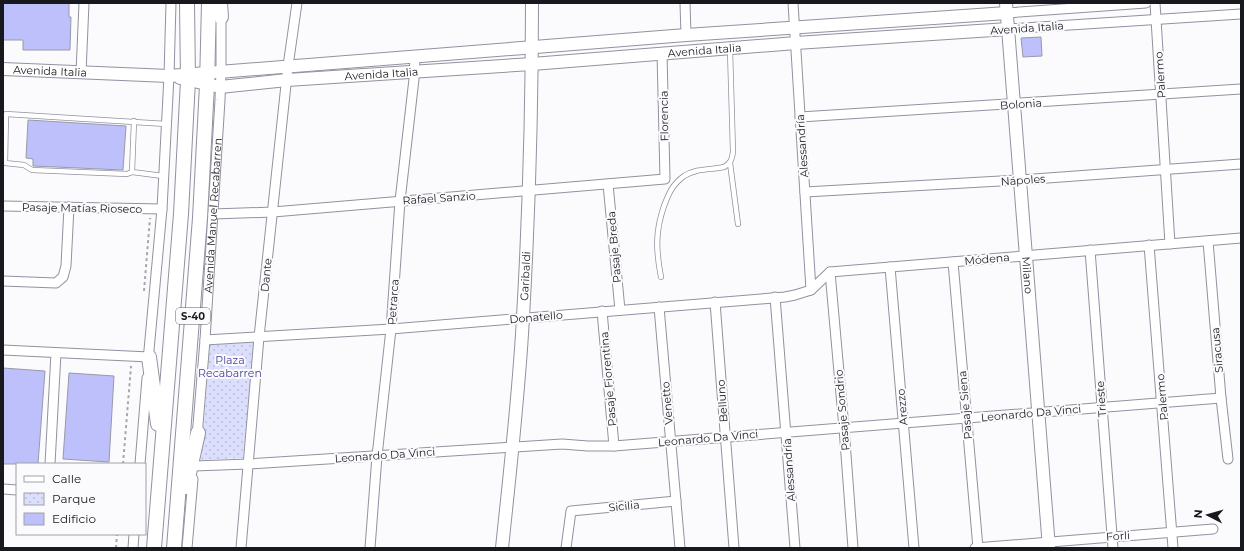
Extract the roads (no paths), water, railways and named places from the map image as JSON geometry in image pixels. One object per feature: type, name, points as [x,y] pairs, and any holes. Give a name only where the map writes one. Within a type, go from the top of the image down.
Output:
[{"type":"main road","name":"S-40","points":[[154,548],[181,214],[187,77],[187,3]]},
{"type":"main road","name":"Avenida Manuel Recabarren","points":[[174,548],[211,82],[209,3]]},
{"type":"main road","points":[[149,357],[161,449]]},
{"type":"main road","points":[[174,548],[198,433]]},
{"type":"street","points":[[81,73],[84,3]]},
{"type":"street","points":[[140,463],[162,209],[171,3]]},
{"type":"street","name":"Dante","points":[[241,548],[259,337],[288,66],[297,3]]},
{"type":"street","name":"Garibaldi","points":[[502,548],[523,318],[529,191],[532,3]]},
{"type":"street","points":[[685,3],[686,35]]},
{"type":"street","name":"Alessandría","points":[[793,3],[811,290]]},
{"type":"street","name":"Avenida Italia","points":[[211,82],[221,72],[288,66],[795,28],[1007,8],[1146,3]]},
{"type":"street","name":"Palermo","points":[[1155,3],[1162,94],[1170,244]]},
{"type":"street","points":[[221,8],[221,72]]},
{"type":"street","name":"Milano","points":[[1007,8],[1049,545]]},
{"type":"street","name":"Avenida Italia","points":[[3,69],[187,77],[211,82],[287,80],[532,64],[796,43],[1241,14]]},
{"type":"street","name":"Florencia","points":[[662,53],[665,179]]},
{"type":"street","name":"Petrarca","points":[[370,548],[391,329],[400,201],[415,56]]},
{"type":"street","name":"Avenida Manuel Recabarren","points":[[187,548],[198,433],[213,214],[211,82]]},
{"type":"street","name":"Bolonia","points":[[800,117],[1241,89]]},
{"type":"street","name":"Nápoles","points":[[805,192],[1020,180],[1241,164]]},
{"type":"street","name":"Rafael Sanzio","points":[[213,214],[273,212],[665,179]]},
{"type":"street","name":"Pasaje Breda","points":[[608,184],[620,310]]},
{"type":"street","name":"Pasaje Matías Rioseco","points":[[3,206],[162,209]]},
{"type":"street","points":[[3,282],[56,283],[63,277],[66,266],[69,207]]},
{"type":"street","name":"Módena","points":[[830,272],[1241,238]]},
{"type":"street","name":"Siracusa","points":[[1208,241],[1221,398],[1228,459]]},
{"type":"street","name":"Palermo","points":[[1149,246],[1173,548]]},
{"type":"street","name":"Trieste","points":[[1090,250],[1113,548]]},
{"type":"street","name":"Pasaje Siena","points":[[953,262],[978,548]]},
{"type":"street","name":"Arezzo","points":[[890,267],[914,548]]},
{"type":"street","points":[[811,290],[830,272]]},
{"type":"street","name":"Pasaje Sondrio","points":[[830,272],[853,548]]},
{"type":"street","name":"Donatello","points":[[259,337],[391,329],[659,307],[795,295],[811,290]]},
{"type":"street","name":"Alessandría","points":[[775,297],[795,548]]},
{"type":"street","name":"Belluno","points":[[715,302],[734,548]]},
{"type":"street","name":"Venetto","points":[[659,307],[680,548]]},
{"type":"street","name":"Pasaje Fiorentina","points":[[602,311],[614,446]]},
{"type":"street","points":[[205,340],[259,337]]},
{"type":"street","points":[[3,350],[149,357]]},
{"type":"street","points":[[50,463],[56,353]]},
{"type":"street","name":"Leonardo Da Vinci","points":[[194,466],[248,464],[562,444],[614,446],[1221,398]]},
{"type":"street","points":[[3,489],[16,490]]},
{"type":"street","name":"Sicilia","points":[[566,548],[571,511],[676,501]]},
{"type":"street","name":"Forli","points":[[975,548],[1049,545],[1112,536],[1212,529]]},
{"type":"street","points":[[133,548],[134,535]]},
{"type":"lane","points":[[730,48],[733,152],[730,163],[738,224]]},
{"type":"lane","points":[[163,176],[132,172],[127,174],[32,170],[24,165],[5,163],[6,114],[166,124]]},
{"type":"lane","points":[[132,172],[134,121]]},
{"type":"lane","points":[[661,277],[657,250],[659,221],[670,190],[684,176],[706,169],[724,167],[730,163]]},
{"type":"park label","name":"Plaza Recabarren","points":[[230,366]]}]
